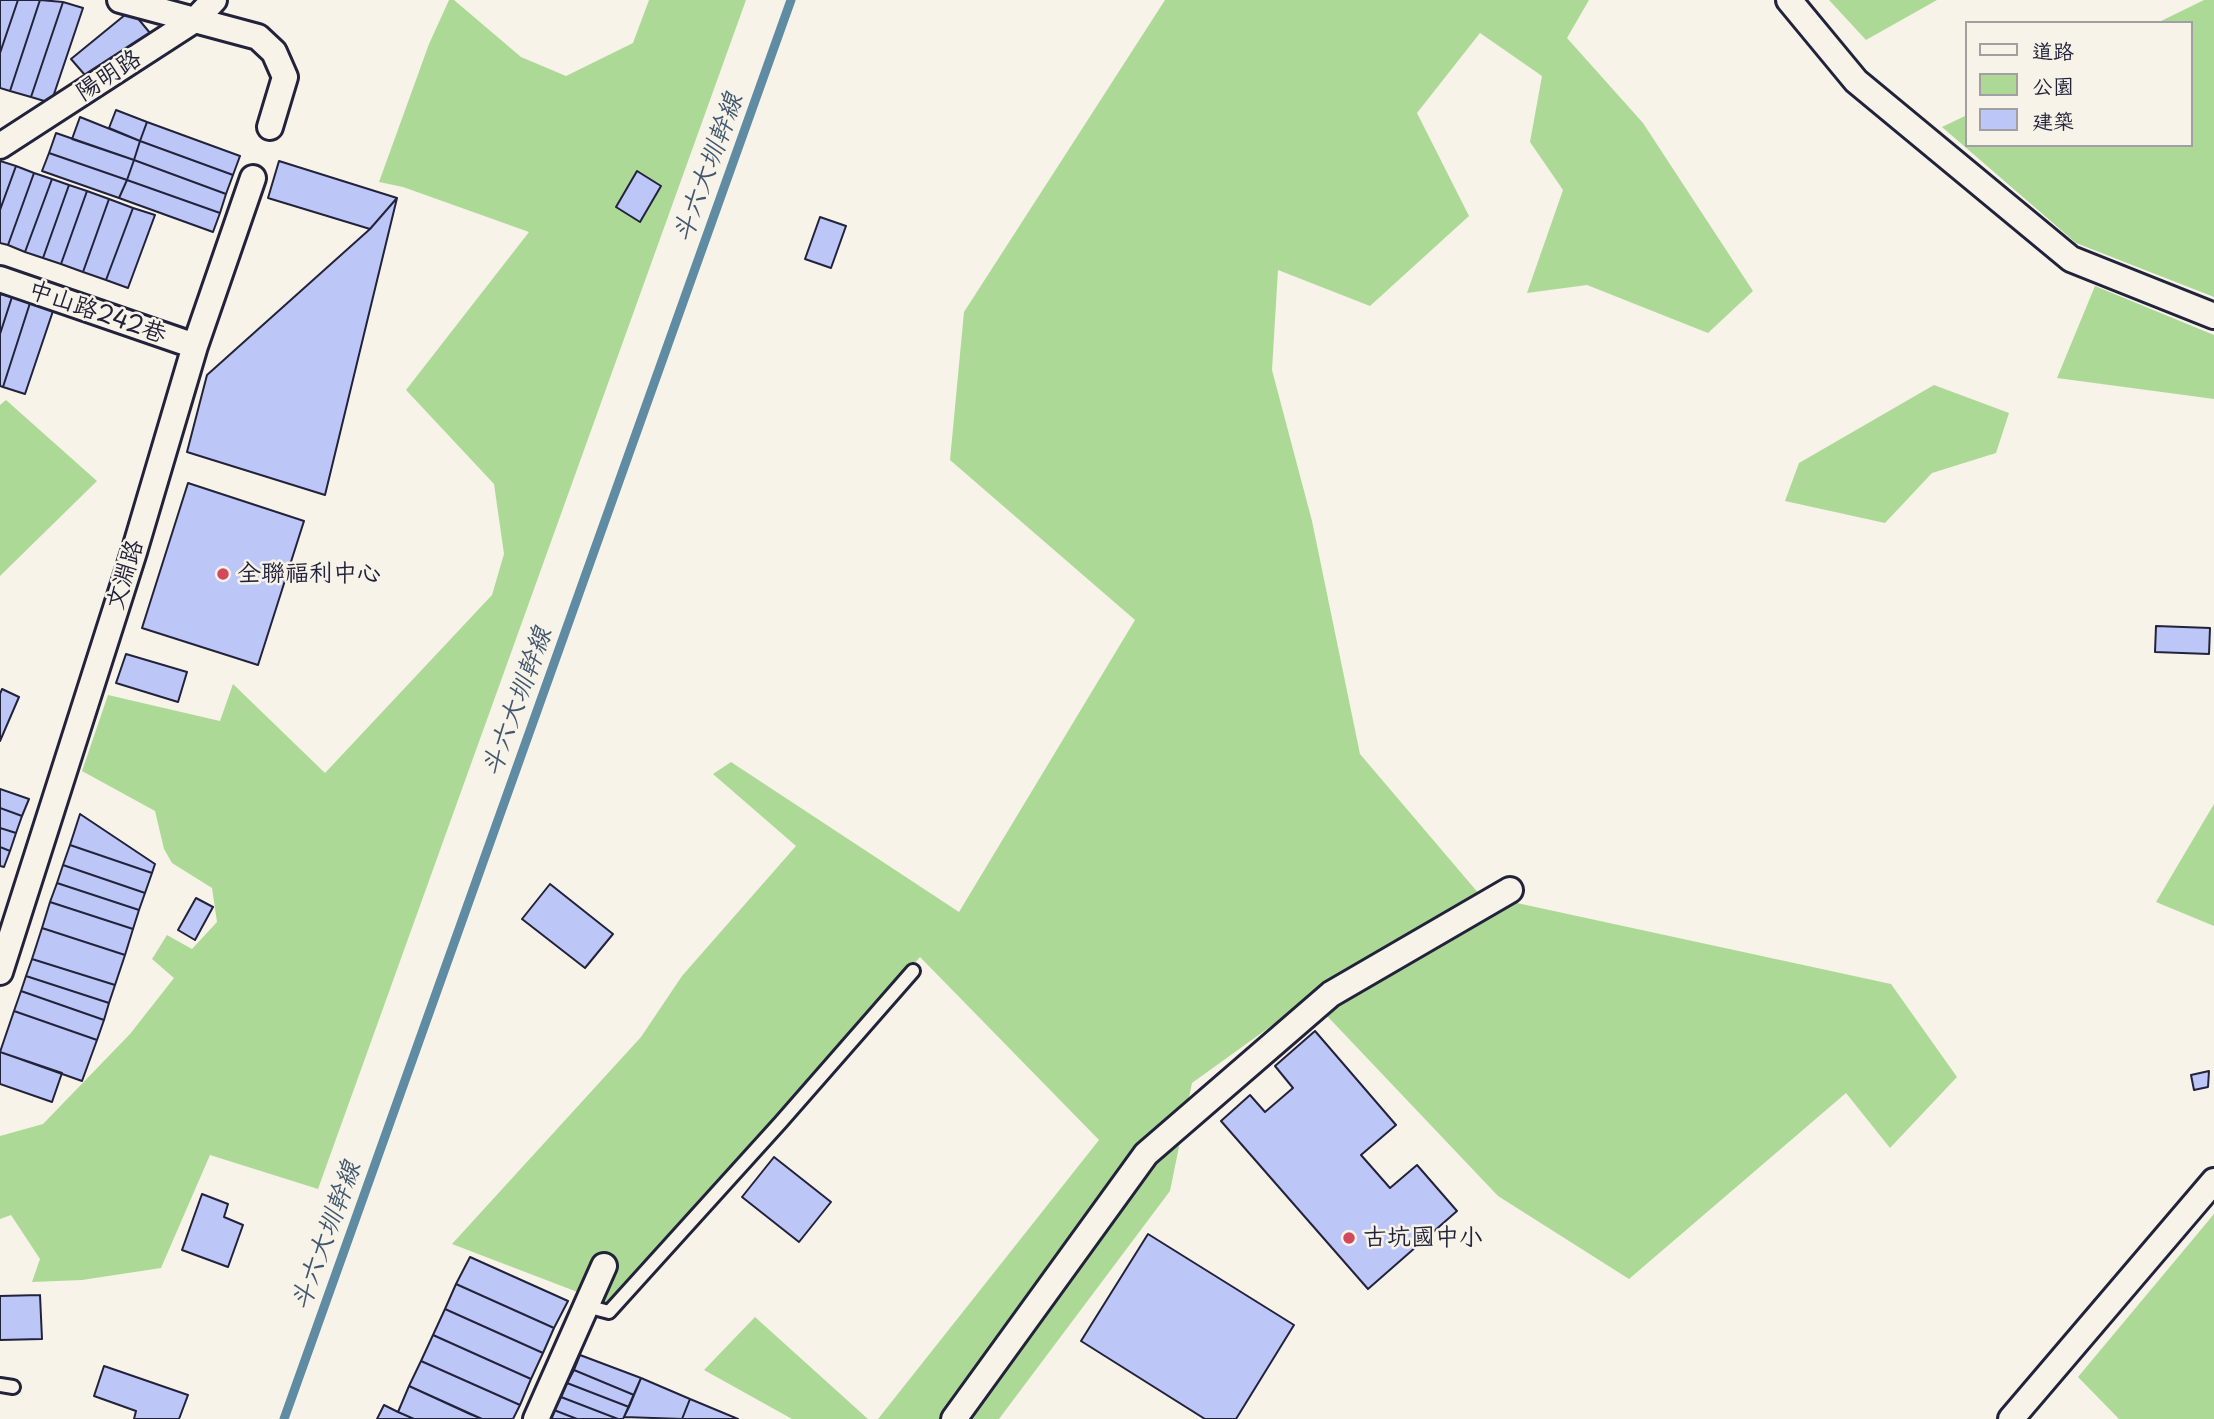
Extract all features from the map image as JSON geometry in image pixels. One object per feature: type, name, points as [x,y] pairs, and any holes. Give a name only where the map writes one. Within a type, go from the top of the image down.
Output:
[{"type":"street","points":[[120,0],[258,37],[274,52],[285,77],[270,127]]},
{"type":"street","name":"陽明路","points":[[0,146],[196,19],[214,0]]},
{"type":"street","points":[[1788,0],[1856,81],[2071,259],[2214,316]]},
{"type":"street","name":"文淵路","points":[[0,972],[130,565],[195,346],[253,178]]},
{"type":"street","name":"中山路242巷","points":[[0,279],[195,346]]},
{"type":"street","points":[[954,1419],[1146,1154],[1331,994],[1510,890]]},
{"type":"street","points":[[2011,1419],[2214,1181]]},
{"type":"street","points":[[536,1419],[604,1266]]},
{"type":"lane","points":[[586,1306],[609,1312],[913,971]]},
{"type":"green space","points":[[449,0],[454,0],[521,57],[566,76],[633,43],[649,0],[746,0],[318,1189],[210,1155],[161,1268],[82,1280],[32,1282],[40,1259],[11,1215],[0,1219],[0,1136],[43,1124],[130,1034],[174,978],[152,959],[167,935],[192,949],[217,922],[212,888],[172,863],[164,849],[155,811],[82,771],[108,695],[220,721],[233,684],[325,773],[492,595],[504,554],[494,484],[406,390],[529,232],[403,187],[379,182],[429,44]]},
{"type":"green space","points":[[1165,0],[1589,0],[1567,38],[1643,123],[1753,291],[1708,333],[1587,285],[1527,293],[1563,190],[1530,142],[1542,76],[1480,33],[1417,113],[1469,216],[1370,306],[1278,270],[1272,370],[1312,521],[1360,754],[1480,895],[1891,984],[1957,1077],[1890,1148],[1846,1093],[1629,1279],[1498,1196],[1310,998],[1192,1083],[1170,1191],[999,1419],[878,1419],[1099,1140],[920,957],[614,1306],[452,1244],[641,1037],[682,976],[796,846],[713,774],[731,762],[959,912],[1135,620],[950,460],[964,312]]},
{"type":"green space","points":[[1829,0],[1937,0],[1866,40]]},
{"type":"green space","points":[[2204,0],[2214,0],[2214,297],[2076,243],[1942,127],[1966,115],[1966,147],[2193,147],[2193,21],[2161,21]]},
{"type":"green space","points":[[2095,286],[2214,335],[2214,399],[2057,378]]},
{"type":"green space","points":[[1934,385],[2009,413],[1996,453],[1932,473],[1885,523],[1785,501],[1799,463]]},
{"type":"green space","points":[[6,400],[97,481],[0,576],[0,405]]},
{"type":"green space","points":[[2214,804],[2214,926],[2156,902]]},
{"type":"green space","points":[[2214,1214],[2214,1419],[2119,1419],[2078,1377]]},
{"type":"green space","points":[[755,1317],[868,1419],[792,1419],[704,1370]]},
{"type":"building","points":[[0,0],[18,0],[0,53]]},
{"type":"building","points":[[18,0],[40,0],[10,91],[0,88],[0,53]]},
{"type":"building","points":[[40,0],[63,2],[31,97],[10,91]]},
{"type":"building","points":[[63,2],[83,8],[51,103],[31,97]]},
{"type":"building","points":[[131,10],[150,33],[91,82],[71,59]]},
{"type":"building","points":[[116,110],[147,122],[140,141],[109,128]]},
{"type":"building","points":[[80,117],[140,141],[134,160],[72,139]]},
{"type":"building","points":[[147,122],[240,156],[233,175],[140,141]]},
{"type":"building","points":[[56,133],[134,160],[127,180],[49,153]]},
{"type":"building","points":[[140,141],[233,175],[226,194],[134,160]]},
{"type":"building","points":[[49,153],[127,180],[119,198],[42,171]]},
{"type":"building","points":[[134,160],[226,194],[220,213],[127,180]]},
{"type":"building","points":[[0,161],[16,166],[0,210]]},
{"type":"building","points":[[279,161],[397,198],[370,229],[268,198]]},
{"type":"building","points":[[16,166],[34,173],[8,245],[0,243],[0,210]]},
{"type":"building","points":[[637,171],[661,186],[640,222],[616,207]]},
{"type":"building","points":[[34,173],[52,179],[25,252],[8,245]]},
{"type":"building","points":[[52,179],[69,185],[43,258],[25,252]]},
{"type":"building","points":[[127,180],[220,213],[213,232],[119,198]]},
{"type":"building","points":[[69,185],[87,191],[61,264],[43,258]]},
{"type":"building","points":[[87,191],[109,199],[83,272],[61,264]]},
{"type":"building","points":[[397,198],[325,495],[187,452],[207,375],[370,229]]},
{"type":"building","points":[[109,199],[133,208],[106,280],[83,272]]},
{"type":"building","points":[[133,208],[155,215],[128,288],[106,280]]},
{"type":"building","points":[[820,217],[846,226],[831,268],[805,259]]},
{"type":"building","points":[[0,294],[12,297],[0,334]]},
{"type":"building","points":[[12,297],[30,303],[3,387],[0,386],[0,334]]},
{"type":"building","points":[[30,303],[53,311],[25,394],[3,387]]},
{"type":"building","name":"全聯福利中心","points":[[188,483],[304,521],[258,665],[142,628]]},
{"type":"building","points":[[2156,626],[2210,628],[2209,654],[2155,652]]},
{"type":"building","points":[[126,654],[187,672],[178,702],[116,683]]},
{"type":"building","points":[[2,689],[19,697],[0,741],[0,694]]},
{"type":"building","points":[[0,789],[29,799],[22,816],[0,808]]},
{"type":"building","points":[[0,808],[22,816],[16,833],[0,828]]},
{"type":"building","points":[[80,814],[155,864],[152,873],[70,845]]},
{"type":"building","points":[[0,828],[16,833],[10,851],[0,847]]},
{"type":"building","points":[[70,845],[152,873],[145,893],[63,865]]},
{"type":"building","points":[[0,847],[10,851],[4,867],[0,866]]},
{"type":"building","points":[[63,865],[145,893],[139,910],[57,883]]},
{"type":"building","points":[[57,883],[139,910],[133,929],[50,902]]},
{"type":"building","points":[[550,884],[613,934],[585,968],[522,919]]},
{"type":"building","points":[[196,898],[213,907],[195,940],[178,930]]},
{"type":"building","points":[[50,902],[133,929],[125,955],[42,928]]},
{"type":"building","points":[[42,928],[125,955],[115,985],[32,959]]},
{"type":"building","points":[[32,959],[115,985],[109,1003],[26,976]]},
{"type":"building","points":[[26,976],[109,1003],[104,1020],[21,991]]},
{"type":"building","points":[[21,991],[104,1020],[97,1040],[14,1011]]},
{"type":"building","points":[[14,1011],[97,1040],[82,1081],[0,1052]]},
{"type":"building","points":[[1315,1031],[1396,1125],[1361,1155],[1390,1188],[1417,1165],[1457,1211],[1368,1289],[1221,1121],[1250,1095],[1265,1112],[1293,1088],[1275,1066]]},
{"type":"building","points":[[0,1052],[62,1073],[52,1102],[0,1084]]},
{"type":"building","points":[[2209,1071],[2208,1087],[2194,1090],[2191,1075]]},
{"type":"building","points":[[774,1157],[831,1202],[799,1242],[742,1197]]},
{"type":"building","points":[[202,1194],[228,1204],[224,1217],[243,1225],[228,1267],[182,1250]]},
{"type":"building","points":[[1148,1234],[1294,1325],[1236,1419],[1205,1419],[1081,1341]]},
{"type":"building","points":[[470,1257],[568,1301],[554,1328],[456,1284]]},
{"type":"building","points":[[456,1284],[554,1328],[543,1353],[445,1309]]},
{"type":"building","points":[[40,1295],[42,1339],[0,1340],[0,1296]]},
{"type":"building","points":[[445,1309],[543,1353],[531,1379],[433,1335]]},
{"type":"building","points":[[433,1335],[531,1379],[520,1405],[421,1361]]},
{"type":"building","points":[[580,1355],[641,1378],[634,1395],[574,1370]]},
{"type":"building","points":[[421,1361],[520,1405],[513,1419],[482,1419],[409,1386]]},
{"type":"building","points":[[104,1366],[188,1395],[179,1419],[134,1419],[136,1411],[94,1396]]},
{"type":"building","points":[[574,1370],[634,1395],[629,1407],[567,1383]]},
{"type":"building","points":[[641,1378],[690,1399],[682,1419],[624,1417]]},
{"type":"building","points":[[567,1383],[629,1407],[623,1419],[561,1397]]},
{"type":"building","points":[[409,1386],[482,1419],[414,1419],[398,1412]]},
{"type":"building","points":[[561,1397],[618,1419],[577,1419],[554,1410]]},
{"type":"building","points":[[690,1399],[738,1419],[682,1419]]},
{"type":"building","points":[[384,1405],[398,1412],[414,1419],[377,1419]]},
{"type":"building","points":[[554,1410],[577,1419],[549,1419]]},
{"type":"waterway","name":"斗六大圳幹線","points":[[284,1419],[791,0]]},
{"type":"place","name":"全聯福利中心","points":[[223,574]]},
{"type":"place","name":"古坑國中小","points":[[1349,1238]]}]
